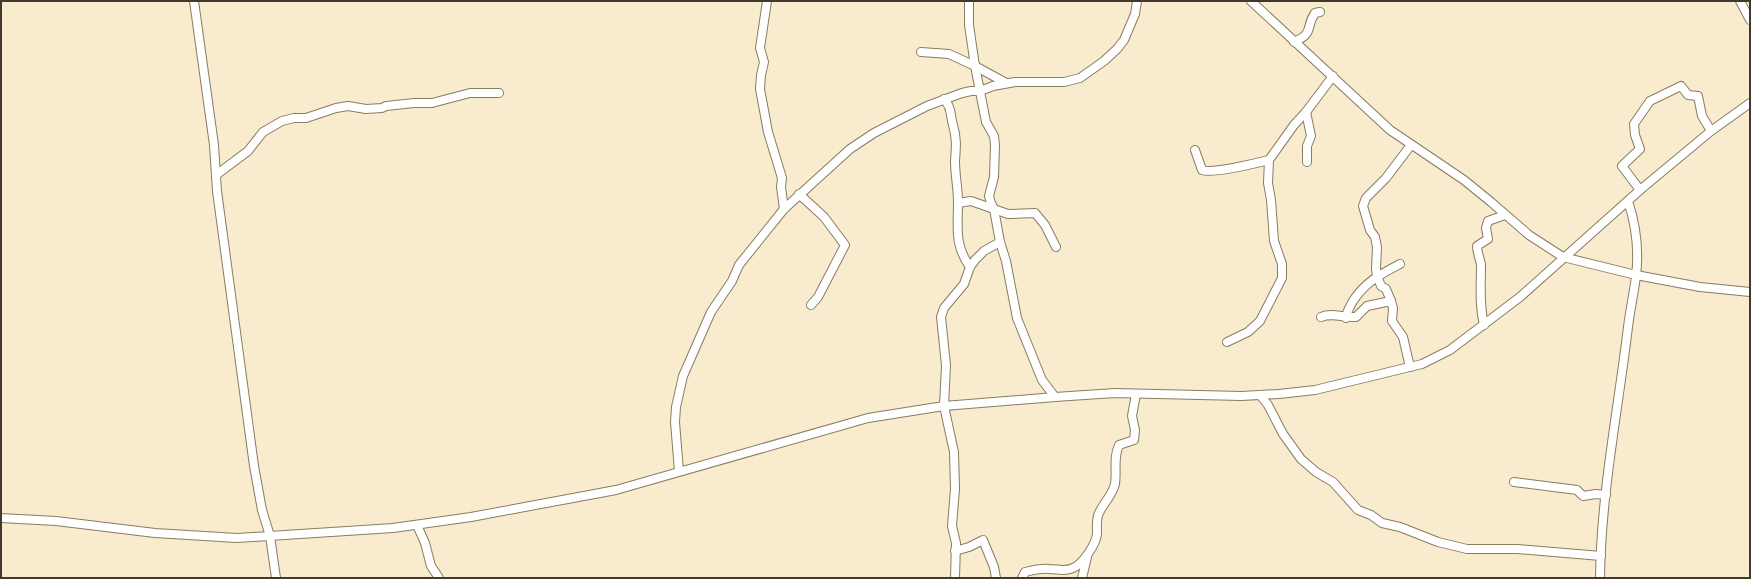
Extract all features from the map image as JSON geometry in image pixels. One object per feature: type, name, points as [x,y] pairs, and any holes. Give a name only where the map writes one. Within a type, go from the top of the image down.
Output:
[{"type":"street","points":[[194,1],[214,145],[216,175],[254,466],[262,510],[270,536],[276,578]]},
{"type":"street","points":[[767,1],[760,48],[764,62],[760,89],[768,132],[782,178],[781,187],[784,209]]},
{"type":"street","points":[[968,1],[969,25],[975,66],[986,122],[994,136],[995,145],[994,177],[989,196],[994,209],[1000,242],[1009,275],[1016,318],[1042,380],[1055,397]]},
{"type":"street","points":[[679,471],[680,458],[675,422],[676,407],[683,376],[711,312],[732,281],[739,265],[784,209],[850,149],[863,140],[913,113],[944,99],[971,91],[980,91],[993,86],[1015,82],[1064,82],[1080,78],[1117,50],[1124,40],[1135,14],[1137,1]]},
{"type":"street","points":[[1250,1],[1390,130],[1464,180],[1529,235],[1563,257],[1636,275],[1700,286],[1750,292]]},
{"type":"street","points":[[1740,1],[1750,20]]},
{"type":"street","points":[[1294,42],[1304,38],[1309,31],[1312,18],[1315,13],[1320,12]]},
{"type":"street","points":[[921,52],[949,54],[975,66],[1006,84]]},
{"type":"street","points":[[1227,342],[1248,332],[1260,321],[1282,278],[1282,264],[1274,241],[1271,200],[1268,183],[1269,160],[1294,125],[1306,112],[1333,76]]},
{"type":"street","points":[[1640,190],[1622,166],[1640,149],[1635,135],[1634,124],[1650,101],[1681,86],[1688,95],[1698,96],[1702,116],[1711,130]]},
{"type":"street","points":[[216,175],[248,151],[263,132],[282,121],[294,118],[306,118],[336,108],[348,106],[366,109],[382,108],[386,106],[414,103],[432,103],[470,93],[499,93]]},
{"type":"street","points":[[944,99],[950,108],[952,124],[956,134],[955,162],[958,203],[956,231],[964,257],[970,267]]},
{"type":"street","points":[[1,518],[56,521],[177,535],[249,538],[393,528],[471,517],[616,490],[868,418],[944,406],[1055,397],[1136,394],[1260,395],[1315,390],[1410,367],[1435,358],[1484,325],[1520,297],[1563,257],[1711,130],[1750,103]]},
{"type":"street","points":[[1306,112],[1311,136],[1307,146],[1307,162]]},
{"type":"street","points":[[1410,367],[1403,337],[1392,321],[1391,301],[1386,289],[1382,286],[1377,276],[1377,246],[1375,237],[1370,230],[1363,206],[1369,194],[1386,178],[1411,145]]},
{"type":"street","points":[[1194,150],[1202,170],[1206,172],[1223,170],[1269,160]]},
{"type":"street","points":[[799,194],[824,217],[845,245],[818,297],[811,305]]},
{"type":"street","points":[[958,203],[971,201],[1008,214],[1035,213],[1044,224],[1056,247]]},
{"type":"street","points":[[1600,578],[1606,495],[1636,275],[1637,244],[1632,214],[1628,201]]},
{"type":"street","points":[[1484,325],[1481,312],[1480,262],[1477,253],[1477,246],[1488,238],[1486,228],[1488,221],[1505,215]]},
{"type":"street","points":[[955,578],[956,543],[952,526],[955,489],[954,452],[944,406],[946,374],[941,325],[942,310],[964,284],[968,277],[970,267],[984,251],[1000,242]]},
{"type":"street","points":[[1346,318],[1347,311],[1360,290],[1377,276],[1400,264]]},
{"type":"street","points":[[1321,317],[1332,314],[1346,318],[1356,317],[1367,306],[1391,301]]},
{"type":"street","points":[[1022,578],[1025,572],[1049,569],[1061,571],[1074,568],[1079,565],[1088,552],[1097,535],[1097,519],[1099,513],[1109,499],[1114,484],[1115,453],[1119,445],[1134,440],[1135,436],[1132,416],[1136,394]]},
{"type":"street","points":[[1260,395],[1268,405],[1283,434],[1301,459],[1316,472],[1332,482],[1358,510],[1371,515],[1382,523],[1400,527],[1438,542],[1467,550],[1517,549],[1601,556]]},
{"type":"street","points":[[1514,482],[1577,490],[1583,496],[1596,494],[1606,495]]},
{"type":"street","points":[[417,525],[425,543],[431,566],[439,578]]},
{"type":"street","points":[[955,551],[969,547],[983,540],[992,562],[996,578]]},
{"type":"street","points":[[1082,578],[1088,552]]}]
